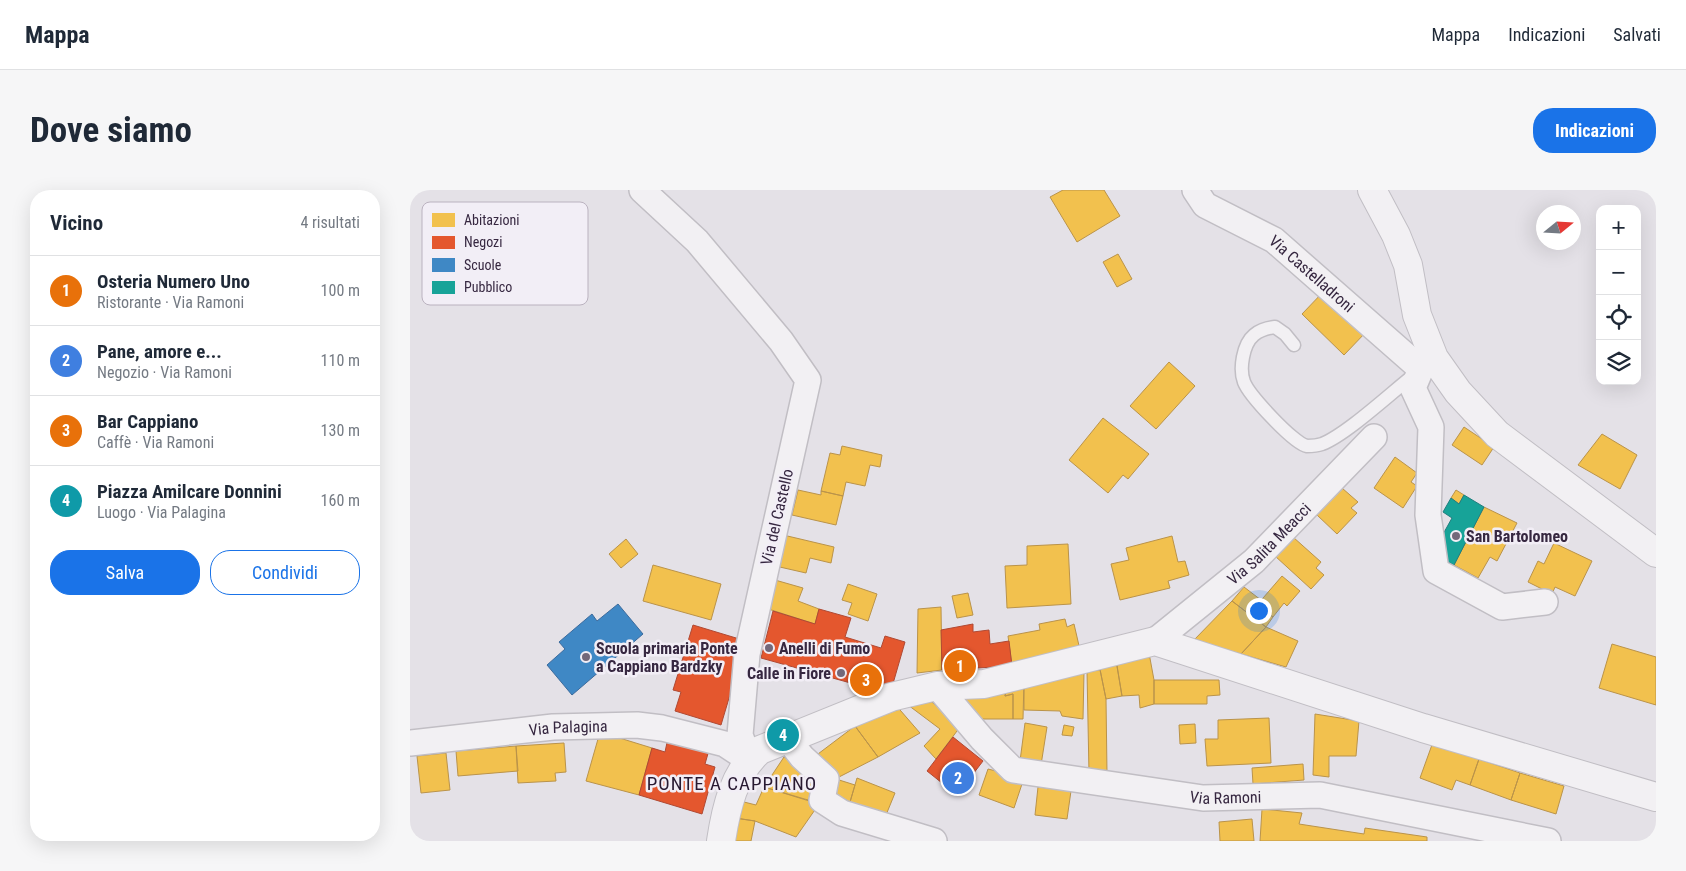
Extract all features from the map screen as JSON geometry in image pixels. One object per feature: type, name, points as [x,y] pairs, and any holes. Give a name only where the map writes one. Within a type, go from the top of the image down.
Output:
[{"type":"street","name":"Via del Castello","points":[[642,190],[697,241],[780,341],[808,380],[746,654],[740,735],[748,760]]},
{"type":"street","name":"Via Castelladroni","points":[[1195,190],[1205,204],[1274,240],[1423,371]]},
{"type":"street","points":[[1372,190],[1396,235],[1408,264],[1417,316],[1431,427],[1428,515],[1436,571],[1502,607],[1545,602]]},
{"type":"street","points":[[1423,371],[1458,392],[1497,434],[1656,553]]},
{"type":"street","name":"Via Salita Meacci","points":[[1155,641],[1254,561],[1374,437]]},
{"type":"street","points":[[723,828],[738,779],[748,760],[760,750],[787,738],[891,697],[937,686],[984,684],[1155,641],[1423,728],[1656,797]]},
{"type":"street","name":"Via Ramoni","points":[[937,686],[982,739],[1012,770],[1203,798],[1320,795],[1548,841]]},
{"type":"street","name":"Via Palagina","points":[[410,743],[553,727],[637,725],[662,728],[724,744],[748,760]]},
{"type":"street","points":[[787,738],[826,779],[822,800],[842,813],[934,841]]},
{"type":"lane","points":[[1294,345],[1285,334],[1275,327],[1264,329],[1253,335],[1244,352],[1243,380],[1249,392],[1295,440],[1307,446],[1322,444],[1340,433],[1423,371]]},
{"type":"building: Abitazioni","points":[[1063,190],[1104,190],[1120,216],[1077,242],[1050,197]]},
{"type":"building: Abitazioni","points":[[1118,254],[1132,279],[1117,287],[1103,262]]},
{"type":"building: Abitazioni","points":[[1325,290],[1367,331],[1344,355],[1302,314]]},
{"type":"building: Abitazioni","points":[[1169,362],[1195,386],[1156,429],[1130,406]]},
{"type":"building: Abitazioni","points":[[1103,418],[1149,454],[1128,479],[1123,475],[1108,493],[1069,460]]},
{"type":"building: Abitazioni","points":[[1464,427],[1494,447],[1482,465],[1452,445]]},
{"type":"building: Abitazioni","points":[[1602,434],[1637,455],[1620,489],[1578,465]]},
{"type":"building: Abitazioni","points":[[842,446],[882,455],[880,467],[870,465],[865,486],[846,482],[843,496],[821,491],[830,453],[840,455]]},
{"type":"building: Abitazioni","points":[[1395,457],[1417,473],[1411,482],[1417,486],[1403,508],[1374,488]]},
{"type":"building: Abitazioni","points":[[1342,488],[1358,502],[1351,508],[1357,513],[1337,534],[1317,515]]},
{"type":"building: Abitazioni","points":[[798,490],[821,495],[821,491],[843,496],[836,525],[792,515]]},
{"type":"building: Abitazioni","points":[[1456,490],[1464,495],[1459,504],[1451,498]]},
{"type":"building: Abitazioni","points":[[1484,507],[1517,523],[1497,561],[1490,557],[1478,578],[1454,565]]},
{"type":"building: Abitazioni","points":[[779,534],[834,547],[831,563],[810,558],[806,573],[771,565]]},
{"type":"building: Abitazioni","points":[[1172,536],[1178,562],[1185,561],[1189,575],[1168,581],[1170,588],[1120,600],[1111,564],[1129,560],[1126,548]]},
{"type":"building: Abitazioni","points":[[1293,537],[1321,562],[1316,568],[1324,575],[1311,589],[1275,556]]},
{"type":"building: Abitazioni","points":[[626,539],[638,554],[621,568],[609,554]]},
{"type":"building: Abitazioni","points":[[1554,543],[1592,561],[1575,596],[1555,587],[1552,594],[1528,582],[1538,561],[1544,564]]},
{"type":"building: Abitazioni","points":[[1068,544],[1071,604],[1007,608],[1005,566],[1027,565],[1027,546]]},
{"type":"building: Abitazioni","points":[[653,565],[721,584],[711,620],[643,601]]},
{"type":"building: Abitazioni","points":[[1282,576],[1300,591],[1287,606],[1284,603],[1273,617],[1257,605]]},
{"type":"building: Abitazioni","points":[[768,578],[803,588],[798,601],[819,609],[815,624],[759,606]]},
{"type":"building: Abitazioni","points":[[848,584],[877,594],[868,621],[848,614],[852,603],[842,600]]},
{"type":"building: Abitazioni","points":[[1244,587],[1261,600],[1257,605],[1273,617],[1266,627],[1232,601]]},
{"type":"building: Abitazioni","points":[[968,593],[973,615],[957,618],[952,596]]},
{"type":"building: Abitazioni","points":[[1232,601],[1266,627],[1241,654],[1193,641]]},
{"type":"building: Abitazioni","points":[[941,607],[942,670],[917,673],[918,609]]},
{"type":"building: Abitazioni","points":[[1065,619],[1067,627],[1074,624],[1080,650],[1012,666],[1008,636],[1040,630],[1039,624]]},
{"type":"building: Abitazioni","points":[[1266,627],[1298,641],[1286,667],[1241,654]]},
{"type":"building: Abitazioni","points":[[1612,644],[1656,657],[1656,705],[1599,688]]},
{"type":"building: Abitazioni","points":[[1149,653],[1154,680],[1154,704],[1140,708],[1139,695],[1122,696],[1116,660]]},
{"type":"building: Abitazioni","points":[[1116,660],[1122,696],[1106,699],[1099,664]]},
{"type":"building: Abitazioni","points":[[1100,670],[1106,699],[1107,773],[1089,773],[1087,671]]},
{"type":"building: Abitazioni","points":[[1084,672],[1083,719],[1062,716],[1060,711],[1024,710],[1024,680]]},
{"type":"building: Abitazioni","points":[[1024,680],[1023,719],[1013,719],[1013,694],[1005,696],[1007,683]]},
{"type":"building: Abitazioni","points":[[1154,680],[1219,680],[1220,695],[1207,696],[1207,704],[1154,704]]},
{"type":"building: Abitazioni","points":[[1007,683],[1005,696],[1013,694],[1013,719],[972,719],[958,689]]},
{"type":"building: Abitazioni","points":[[924,695],[960,727],[936,759],[924,746],[940,729],[904,702]]},
{"type":"building: Abitazioni","points":[[894,703],[920,733],[878,757],[855,726]]},
{"type":"building: Abitazioni","points":[[1315,714],[1359,721],[1356,756],[1329,756],[1329,777],[1313,775]]},
{"type":"building: Abitazioni","points":[[1269,718],[1271,763],[1207,766],[1205,739],[1218,739],[1218,720]]},
{"type":"building: Abitazioni","points":[[1025,723],[1047,727],[1041,765],[1020,761]]},
{"type":"building: Abitazioni","points":[[1195,724],[1196,743],[1180,744],[1179,725]]},
{"type":"building: Abitazioni","points":[[1064,725],[1074,727],[1072,736],[1062,735]]},
{"type":"building: Abitazioni","points":[[855,726],[878,757],[839,777],[824,773],[810,760]]},
{"type":"building: Abitazioni","points":[[600,732],[652,748],[639,795],[586,781]]},
{"type":"building: Abitazioni","points":[[1433,742],[1479,759],[1470,785],[1456,780],[1452,790],[1420,778]]},
{"type":"building: Abitazioni","points":[[564,743],[566,772],[555,773],[556,781],[518,783],[516,746]]},
{"type":"building: Abitazioni","points":[[516,746],[518,771],[458,776],[456,751]]},
{"type":"building: Abitazioni","points":[[446,753],[450,790],[421,793],[417,756]]},
{"type":"building: Abitazioni","points":[[784,757],[820,782],[808,800],[764,787]]},
{"type":"building: Abitazioni","points":[[1479,759],[1520,773],[1511,800],[1470,785]]},
{"type":"building: Abitazioni","points":[[1303,764],[1304,780],[1253,784],[1252,768]]},
{"type":"building: Abitazioni","points":[[988,769],[1024,778],[1014,808],[979,795]]},
{"type":"building: Abitazioni","points":[[1520,773],[1564,786],[1556,814],[1511,800]]},
{"type":"building: Abitazioni","points":[[857,778],[895,793],[886,815],[850,802]]},
{"type":"building: Abitazioni","points":[[836,779],[855,785],[850,802],[830,791]]},
{"type":"building: Abitazioni","points":[[764,787],[819,804],[796,837],[755,821],[735,818],[744,802],[756,805]]},
{"type":"building: Abitazioni","points":[[1038,787],[1071,791],[1067,819],[1035,815]]},
{"type":"building: Abitazioni","points":[[1262,809],[1302,813],[1299,824],[1364,834],[1365,828],[1427,837],[1427,841],[1260,841]]},
{"type":"building: Abitazioni","points":[[735,818],[755,821],[751,841],[730,841]]},
{"type":"building: Abitazioni","points":[[1252,819],[1254,841],[1220,841],[1219,822]]},
{"type":"building: Negozi","points":[[819,609],[851,618],[845,637],[881,648],[885,636],[905,642],[890,694],[761,658],[773,611],[815,624]]},
{"type":"building: Negozi","points":[[973,624],[973,632],[989,630],[990,644],[1009,641],[1012,666],[942,670],[941,630]]},
{"type":"building: Negozi","points":[[693,625],[746,641],[721,725],[675,711],[681,692],[673,690]]},
{"type":"building: Negozi","points":[[953,737],[983,761],[957,795],[927,771]]},
{"type":"building: Negozi","points":[[668,738],[709,750],[705,764],[715,767],[702,814],[639,795],[652,748],[665,752]]},
{"type":"building: Scuole","name":"Scuola primaria Ponte a Cappiano Bardzky","points":[[618,604],[643,634],[572,695],[547,665],[565,649],[559,642],[592,614],[597,621]]},
{"type":"building: Pubblico","name":"San Bartolomeo","points":[[1464,495],[1484,507],[1454,565],[1432,554],[1452,518],[1443,512],[1451,498],[1459,504]]},
{"type":"place","name":"San Bartolomeo","points":[[1456,536]]},
{"type":"place","name":"Anelli di Fumo","points":[[769,648]]},
{"type":"place","name":"Scuola primaria Ponte a Cappiano Bardzky","points":[[586,657]]},
{"type":"place","name":"Osteria Numero Uno","points":[[960,666]]},
{"type":"place","name":"Calle in Fiore","points":[[841,673]]},
{"type":"place","name":"Bar Cappiano","points":[[866,680]]},
{"type":"place","name":"Piazza Amilcare Donnini","points":[[783,735]]},
{"type":"place","name":"Pane, amore e...","points":[[958,778]]},
{"type":"district","name":"PONTE A CAPPIANO","points":[[732,783]]}]
